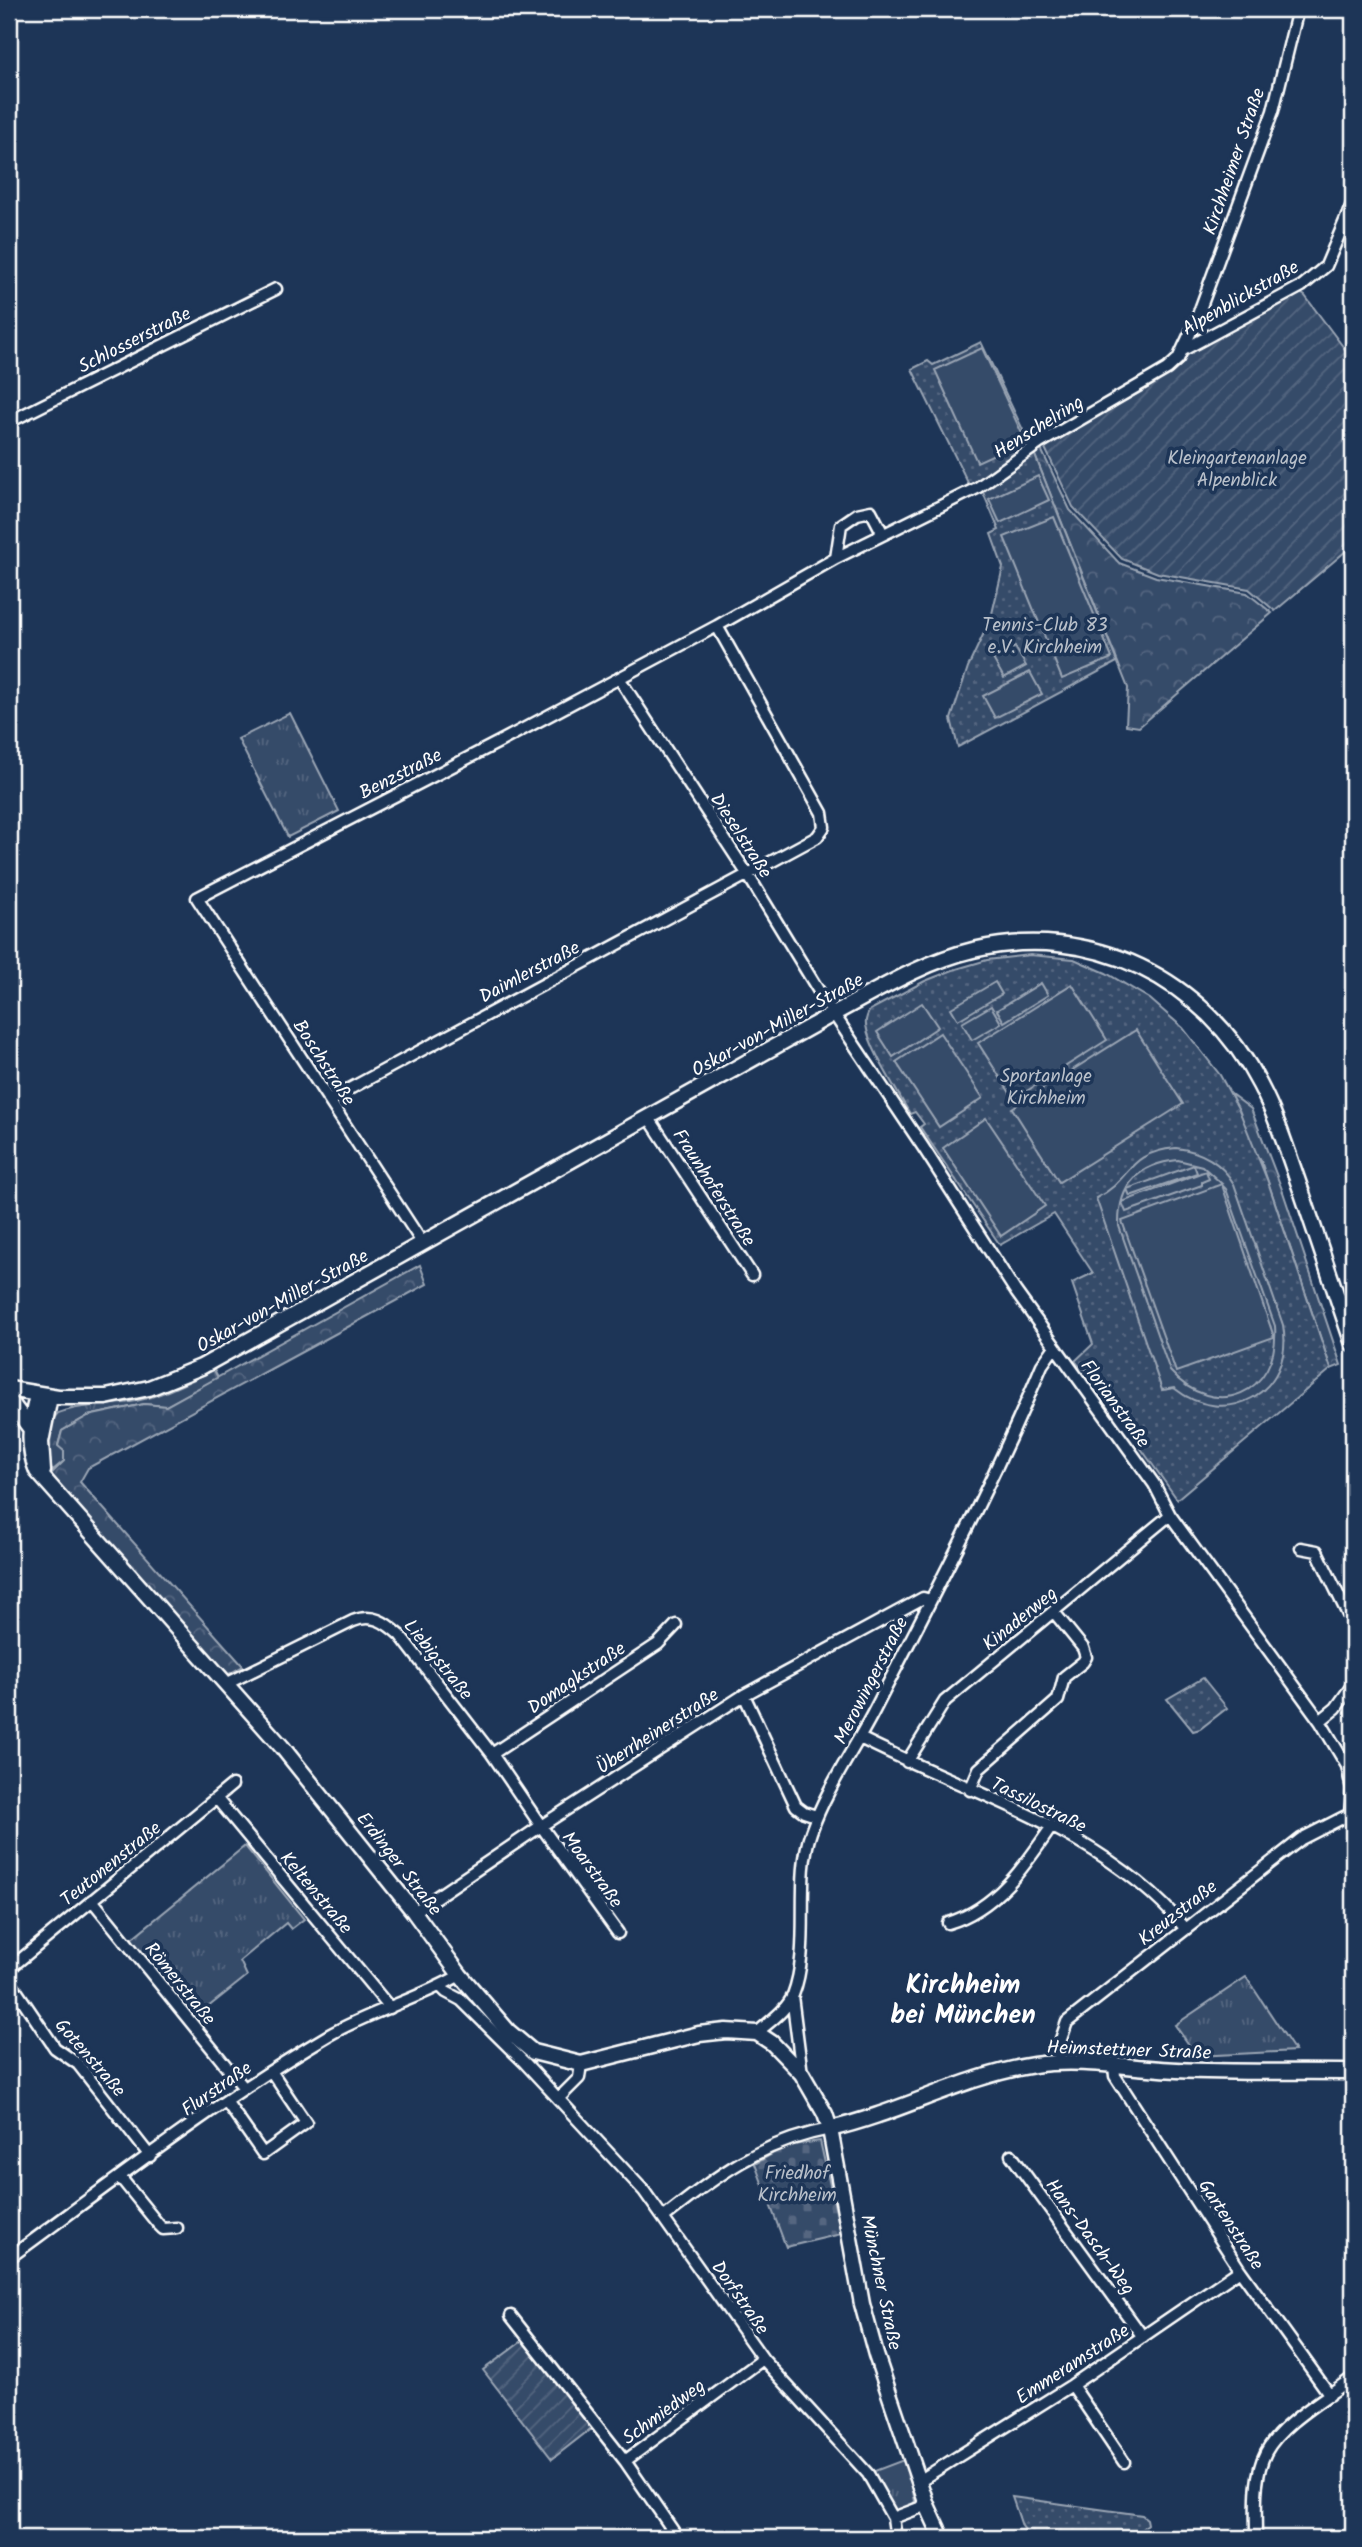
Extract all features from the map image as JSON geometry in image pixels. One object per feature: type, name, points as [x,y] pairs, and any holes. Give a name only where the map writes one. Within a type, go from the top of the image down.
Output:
[{"type":"street","name":"Kirchheimer Straße","points":[[1195,323],[1273,111],[1298,9]]},
{"type":"street","name":"Alpenblickstraße","points":[[1183,350],[1302,286],[1326,266],[1353,202]]},
{"type":"street","name":"Schlosserstraße","points":[[9,422],[276,289]]},
{"type":"street","name":"Henschelring","points":[[619,678],[836,558],[977,488],[1040,443],[1159,374],[1178,359],[1195,323]]},
{"type":"street","points":[[836,558],[841,525],[857,514],[870,511],[881,530],[880,536]]},
{"type":"street","points":[[717,626],[822,813],[824,827],[817,837],[748,875]]},
{"type":"street","name":"Dieselstraße","points":[[619,678],[748,875],[833,1014]]},
{"type":"street","name":"Benzstraße","points":[[197,898],[619,678]]},
{"type":"street","name":"Daimlerstraße","points":[[329,1100],[748,875]]},
{"type":"street","name":"Boschstraße","points":[[197,898],[423,1244]]},
{"type":"street","name":"Oskar-von-Miller-Straße","points":[[44,1396],[75,1399],[116,1396],[177,1378],[301,1313],[921,967],[972,950],[1044,942],[1102,952],[1126,960],[1167,981],[1190,996],[1219,1024],[1244,1056],[1260,1085],[1282,1137],[1353,1344]]},
{"type":"street","name":"Florianstraße","points":[[833,1014],[1054,1348],[1154,1484],[1170,1515],[1320,1721],[1347,1766],[1352,1789],[1352,1815]]},
{"type":"street","name":"Fraunhoferstraße","points":[[649,1118],[752,1275]]},
{"type":"street","name":"Merowingerstraße","points":[[757,2033],[783,2009],[792,1996],[800,1966],[806,1844],[816,1816],[860,1738],[996,1467],[1042,1365],[1054,1348]]},
{"type":"street","points":[[9,1389],[44,1396],[41,1459],[45,1479]]},
{"type":"street","name":"Erdinger Straße","points":[[44,1396],[30,1428],[31,1455],[37,1471],[228,1684],[315,1787],[460,1975],[529,2057],[581,2064],[699,2034],[726,2031],[757,2033]]},
{"type":"street","points":[[9,1400],[30,1428]]},
{"type":"street","name":"Kinaderweg","points":[[907,1762],[945,1701],[1170,1515]]},
{"type":"street","points":[[1301,1548],[1317,1551],[1353,1625]]},
{"type":"street","name":"Überrheinerstraße","points":[[414,1912],[744,1695],[923,1598],[930,1600]]},
{"type":"street","points":[[970,1790],[979,1769],[1058,1700],[1063,1676],[1086,1657],[1083,1648],[1054,1612]]},
{"type":"street","name":"Liebigstraße","points":[[228,1684],[353,1620],[363,1617],[382,1620],[400,1635],[492,1754],[541,1826]]},
{"type":"street","name":"Domagkstraße","points":[[492,1754],[658,1644],[676,1625]]},
{"type":"street","points":[[1320,1721],[1336,1708],[1353,1684]]},
{"type":"street","points":[[744,1695],[796,1806],[816,1816]]},
{"type":"street","name":"Tassilostraße","points":[[860,1738],[907,1762],[1052,1826],[1101,1856],[1163,1901],[1185,1928]]},
{"type":"street","name":"Teutonenstraße","points":[[9,1969],[232,1785]]},
{"type":"street","name":"Keltenstraße","points":[[217,1799],[390,2008]]},
{"type":"street","name":"Kreuzstraße","points":[[1059,2063],[1059,2045],[1067,2021],[1301,1839],[1352,1815]]},
{"type":"street","name":"Moarstraße","points":[[541,1826],[618,1933]]},
{"type":"street","points":[[948,1923],[964,1919],[1018,1876],[1052,1826]]},
{"type":"street","name":"Römerstraße","points":[[92,1900],[244,2088]]},
{"type":"street","name":"Flurstraße","points":[[9,2258],[271,2071],[333,2033],[441,1987],[460,1975]]},
{"type":"street","name":"Gotenstraße","points":[[9,1980],[55,2048],[78,2064],[150,2155]]},
{"type":"street","name":"Dorfstraße","points":[[441,1987],[461,2000],[529,2057],[559,2098],[644,2191],[763,2359],[868,2474],[893,2518]]},
{"type":"street","points":[[792,1996],[802,2074]]},
{"type":"street","points":[[757,2033],[780,2049],[802,2074]]},
{"type":"street","name":"Heimstettner Straße","points":[[830,2129],[886,2114],[1006,2070],[1059,2063],[1180,2070],[1353,2072]]},
{"type":"street","points":[[559,2098],[579,2078],[581,2064]]},
{"type":"street","name":"Gartenstraße","points":[[1114,2066],[1115,2076],[1240,2270],[1330,2395]]},
{"type":"street","points":[[226,2101],[263,2154],[306,2123],[271,2071]]},
{"type":"street","name":"Münchner Straße","points":[[802,2074],[825,2114],[830,2129],[862,2304],[876,2355],[927,2505],[942,2538]]},
{"type":"street","points":[[663,2218],[704,2186],[758,2152],[778,2142],[830,2129]]},
{"type":"street","name":"Hans-Dasch-Weg","points":[[1011,2155],[1143,2337]]},
{"type":"street","points":[[120,2177],[163,2229],[177,2228]]},
{"type":"street","name":"Emmeramstraße","points":[[919,2481],[1072,2385],[1240,2270]]},
{"type":"street","points":[[511,2316],[625,2460]]},
{"type":"street","name":"Schmiedweg","points":[[678,2538],[625,2460],[763,2359]]},
{"type":"street","points":[[1256,2538],[1258,2480],[1266,2452],[1285,2429],[1353,2377]]},
{"type":"street","points":[[1072,2385],[1124,2462]]},
{"type":"street","points":[[896,2538],[893,2518],[927,2505]]},
{"type":"green space","name":"Kleingartenanlage Alpenblick","points":[[1298,291],[1305,296],[1353,360],[1353,545],[1275,611],[1249,589],[1158,573],[1122,559],[1073,507],[1044,446],[1148,388],[1182,364],[1183,354]]},
{"type":"green space","name":"Tennis-Club 83 e.V. Kirchheim","points":[[981,342],[1034,453],[1117,662],[958,747],[951,719],[968,667],[991,618],[1003,567],[991,534],[999,530],[982,490],[970,487],[912,369],[928,361],[933,365]]},
{"type":"green space","points":[[982,348],[1025,440],[977,462],[935,370]]},
{"type":"green space","points":[[1041,449],[1070,510],[1119,563],[1156,577],[1247,593],[1272,613],[1139,727],[1126,725],[1128,688],[1034,453]]},
{"type":"green space","points":[[1038,476],[1049,500],[1000,523],[989,499]]},
{"type":"green space","points":[[1054,517],[1112,658],[1062,679],[1004,537]]},
{"type":"green space","points":[[1015,647],[1026,666],[1004,678],[993,659]]},
{"type":"green space","points":[[1030,672],[1042,694],[995,718],[983,696]]},
{"type":"green space","points":[[290,713],[339,811],[288,837],[238,739]]},
{"type":"green space","name":"Sportanlage Kirchheim","points":[[1030,955],[1074,959],[1106,973],[1150,999],[1183,1028],[1220,1075],[1239,1110],[1268,1182],[1331,1369],[1177,1499],[1140,1447],[1140,1438],[1094,1372],[1080,1367],[1075,1361],[1093,1344],[1072,1283],[1093,1273],[1054,1214],[1000,1245],[920,1127],[924,1124],[915,1112],[910,1114],[868,1035],[866,1021],[870,1010],[925,981],[987,960]]},
{"type":"green space","points":[[995,982],[1002,994],[958,1020],[951,1008]]},
{"type":"green space","points":[[1041,983],[1048,995],[1004,1022],[997,1010]]},
{"type":"green space","points":[[1072,984],[1107,1040],[1014,1099],[978,1043]]},
{"type":"green space","points":[[922,1003],[938,1027],[893,1057],[877,1032]]},
{"type":"green space","points":[[991,1006],[1001,1023],[972,1040],[962,1023]]},
{"type":"green space","points":[[1136,1030],[1183,1104],[1059,1182],[1012,1108]]},
{"type":"green space","points":[[940,1033],[983,1098],[939,1127],[896,1062]]},
{"type":"green space","points":[[1227,1091],[1251,1109],[1283,1192],[1341,1365],[1331,1369],[1260,1158],[1246,1155]]},
{"type":"green space","points":[[986,1118],[1045,1206],[1001,1236],[943,1148]]},
{"type":"green space","points":[[1176,1148],[1194,1152],[1210,1159],[1229,1176],[1283,1325],[1284,1349],[1278,1369],[1267,1386],[1252,1398],[1235,1404],[1215,1405],[1194,1400],[1174,1388],[1162,1390],[1096,1198],[1108,1191],[1138,1161],[1159,1151]],"holes":[[[1178,1160],[1202,1166],[1222,1184],[1122,1221],[1176,1372],[1274,1337],[1222,1185],[1226,1189],[1275,1326],[1274,1350],[1267,1369],[1256,1384],[1241,1393],[1224,1397],[1206,1395],[1188,1386],[1170,1371],[1119,1226],[1122,1199],[1133,1179],[1141,1172],[1164,1162]]]},
{"type":"green space","points":[[1194,1165],[1197,1173],[1130,1196],[1127,1189]]},
{"type":"green space","points":[[1206,1171],[1209,1179],[1202,1182],[1202,1185],[1126,1212],[1122,1202]]},
{"type":"green space","points":[[420,1265],[427,1284],[88,1468],[80,1482],[243,1666],[227,1675],[198,1646],[51,1474],[64,1461],[64,1451],[58,1446],[62,1431],[88,1416],[144,1404],[166,1406]]},
{"type":"green space","points":[[214,1370],[218,1378],[166,1406],[144,1404],[88,1416],[62,1431],[58,1445],[64,1451],[64,1461],[48,1474],[46,1442],[50,1426],[58,1413],[146,1398]]},
{"type":"green space","points":[[1203,1678],[1227,1708],[1200,1729],[1193,1731],[1167,1699]]},
{"type":"green space","points":[[245,1846],[304,1919],[291,1929],[286,1923],[240,1961],[247,1976],[193,2019],[131,1939]]},
{"type":"green space","points":[[1246,1977],[1295,2051],[1197,2056],[1175,2025]]},
{"type":"green space","name":"Friedhof Kirchheim","points":[[820,2141],[841,2234],[786,2247],[755,2164],[786,2146]]},
{"type":"green space","points":[[525,2339],[593,2427],[552,2459],[483,2370]]},
{"type":"green space","points":[[906,2459],[915,2501],[899,2512],[892,2507],[872,2472]]},
{"type":"green space","points":[[1012,2497],[1142,2515],[1148,2524],[1130,2538],[1031,2538],[1022,2526]]},
{"type":"district","name":"Kirchheim bei München","points":[[963,1999]]}]
